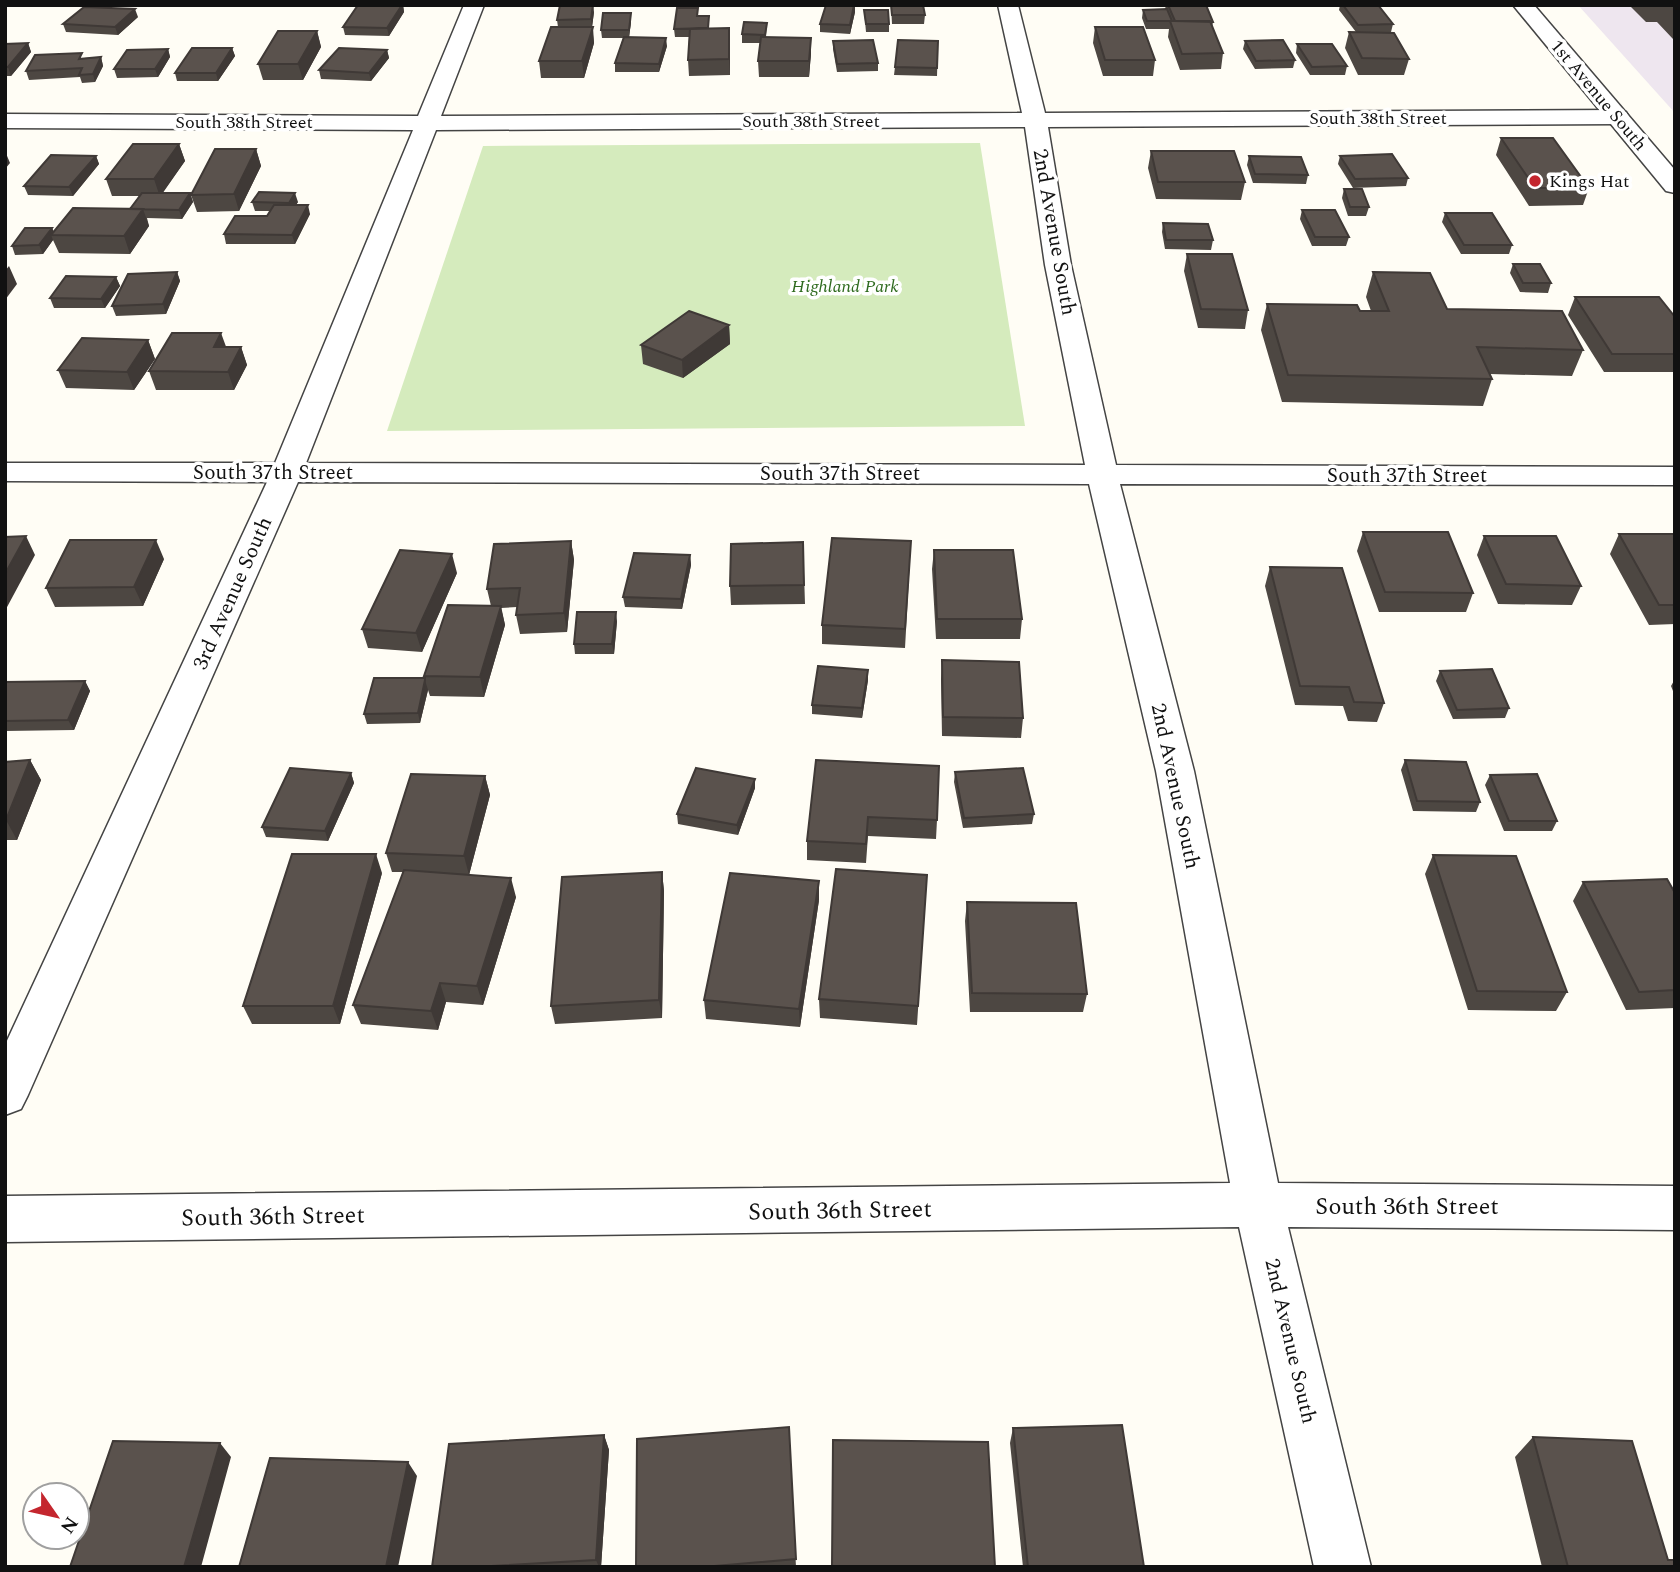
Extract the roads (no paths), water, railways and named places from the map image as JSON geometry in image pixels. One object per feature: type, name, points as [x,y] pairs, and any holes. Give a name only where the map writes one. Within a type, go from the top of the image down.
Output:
[{"type":"street","name":"3rd Avenue South","points":[[5,1096],[287,472],[474,5]]},
{"type":"street","name":"2nd Avenue South","points":[[1008,5],[1035,119],[1058,265],[1102,473],[1175,771],[1258,1205],[1343,1567]]},
{"type":"street","name":"1st Avenue South","points":[[1523,5],[1675,186]]},
{"type":"street","name":"South 38th Street","points":[[5,121],[427,123],[1618,117]]},
{"type":"street","name":"South 37th Street","points":[[5,472],[1675,476]]},
{"type":"street","name":"South 36th Street","points":[[5,1219],[1258,1205],[1675,1208]]},
{"type":"place","name":"Kings Hat","points":[[1535,181]]},
{"type":"park label","name":"Highland Park","points":[[845,286]]}]
